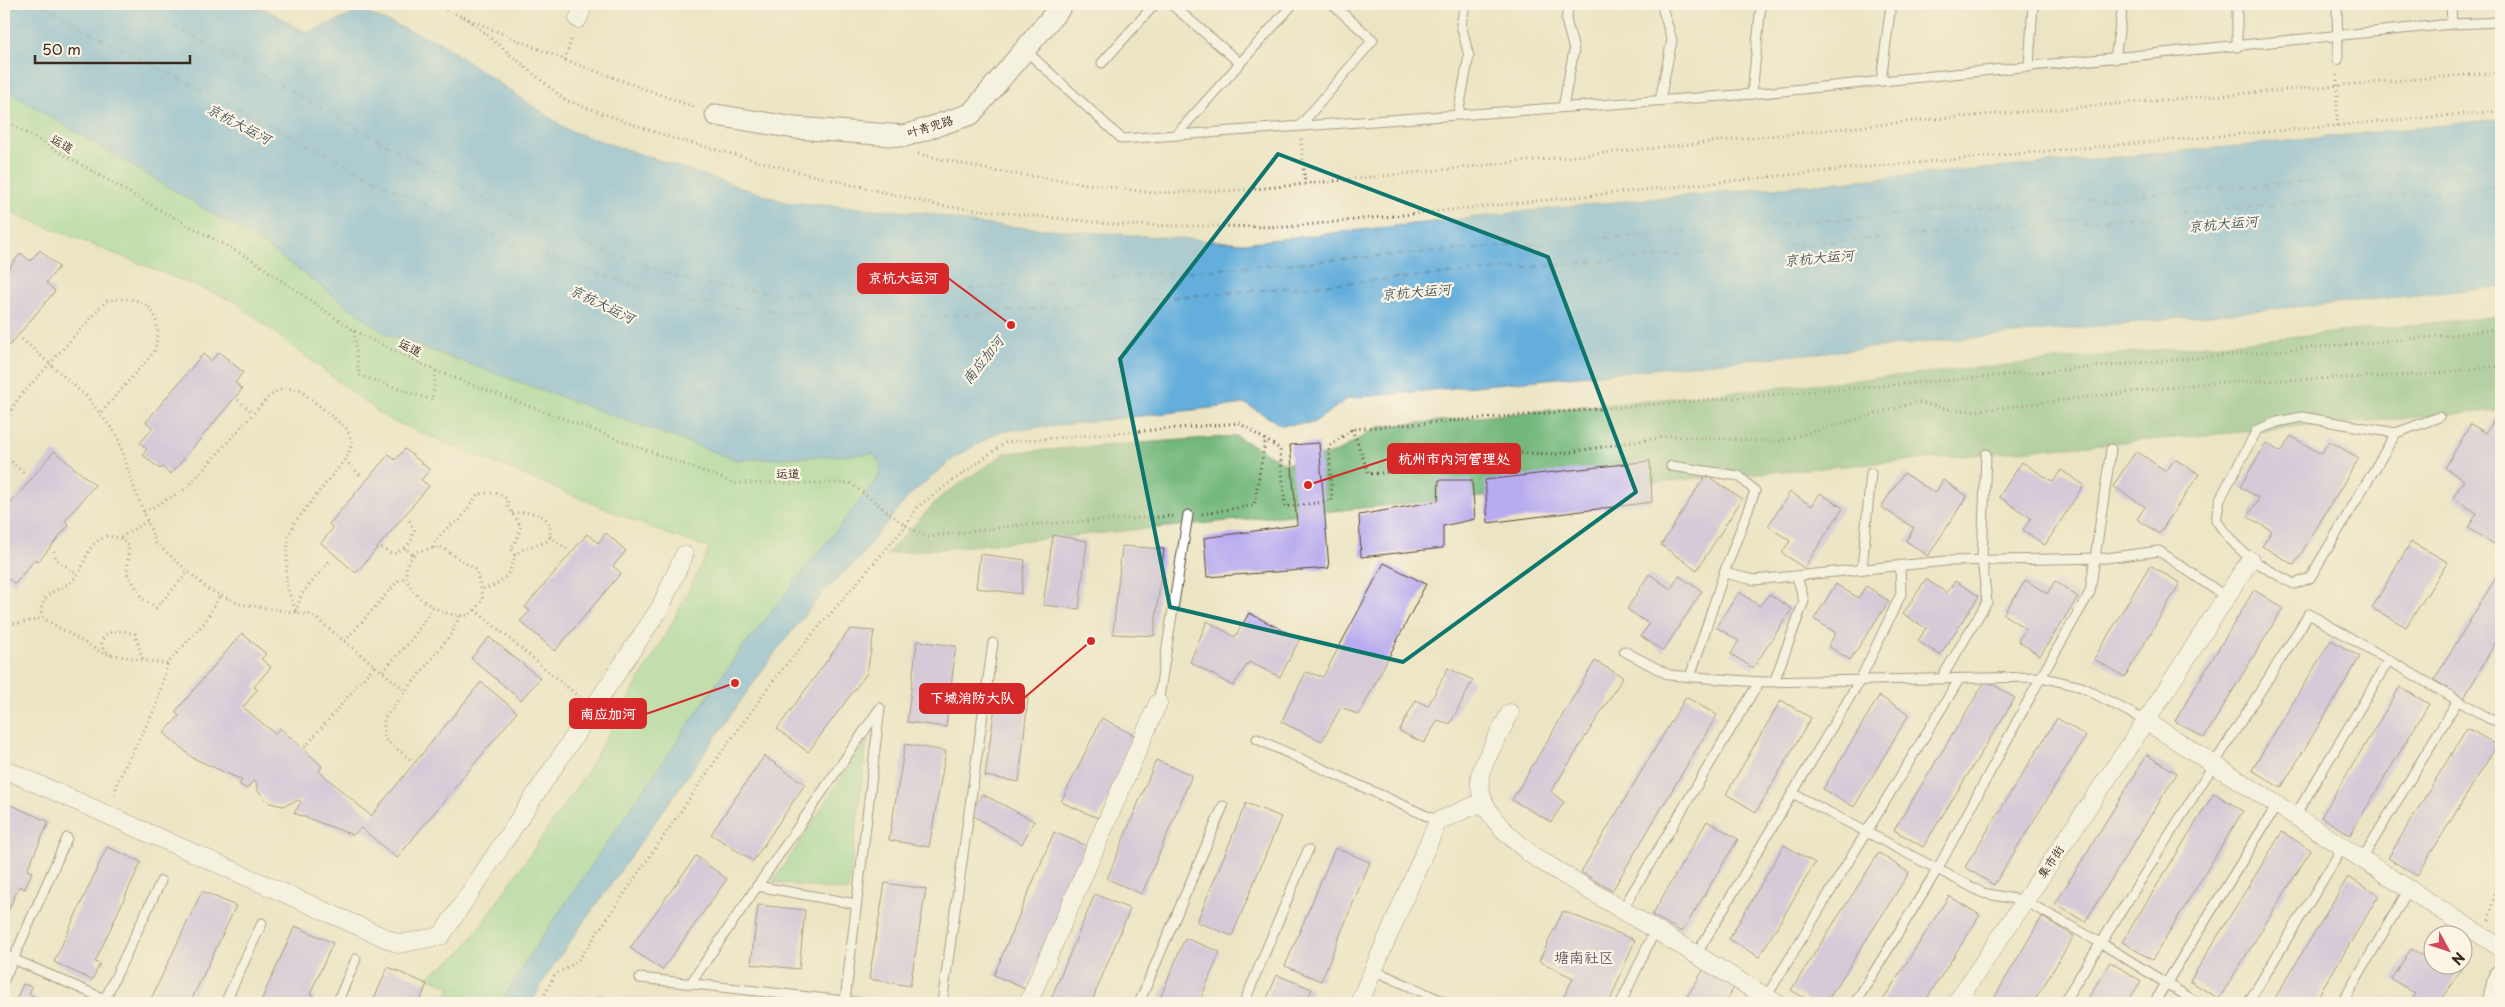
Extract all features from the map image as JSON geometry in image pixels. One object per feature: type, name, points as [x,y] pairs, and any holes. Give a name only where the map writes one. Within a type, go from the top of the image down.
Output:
[{"type":"main road","points":[[2495,1003],[2501,977]]},
{"type":"street","name":"叶青兜路","points":[[716,115],[795,128],[905,136],[971,114],[1063,4]]},
{"type":"street","points":[[4,769],[398,944],[442,936],[660,608],[684,554]]},
{"type":"street","name":"集市街","points":[[1956,1003],[2146,721],[2250,560]]},
{"type":"street","points":[[1028,1003],[1158,704]]},
{"type":"street","points":[[1510,713],[1480,775],[1483,802],[1505,832],[1533,856],[1768,1001]]},
{"type":"street","points":[[2146,721],[2501,948]]},
{"type":"street","points":[[1359,1003],[1438,821],[1483,802]]},
{"type":"lane","points":[[1102,63],[1154,4]]},
{"type":"lane","points":[[1170,4],[1240,63]]},
{"type":"lane","points":[[1176,135],[1293,4]]},
{"type":"lane","points":[[1300,126],[1374,40],[1332,4]]},
{"type":"lane","points":[[1458,114],[1469,56],[1461,25],[1465,4]]},
{"type":"lane","points":[[1563,107],[1574,50],[1566,20],[1569,4]]},
{"type":"lane","points":[[1660,100],[1672,40],[1663,10],[1664,4]]},
{"type":"lane","points":[[1752,94],[1761,4]]},
{"type":"lane","points":[[1882,81],[1891,4]]},
{"type":"lane","points":[[2029,67],[2033,4]]},
{"type":"lane","points":[[2115,58],[2123,4]]},
{"type":"lane","points":[[2237,4],[2237,47]]},
{"type":"lane","points":[[2337,4],[2338,60]]},
{"type":"lane","points":[[2451,4],[2452,24]]},
{"type":"lane","points":[[1024,50],[1122,139],[1752,94],[2338,37],[2452,24],[2501,22]]},
{"type":"lane","points":[[2396,433],[2310,578],[2294,584],[2250,560],[2229,539],[2216,520],[2220,499],[2256,430],[2277,422],[2302,417],[2396,433],[2438,417]]},
{"type":"lane","points":[[1855,1003],[1937,870],[2041,677],[2090,592],[2111,449]]},
{"type":"lane","points":[[1941,679],[1987,602],[1982,560],[1986,454]]},
{"type":"lane","points":[[1671,466],[1739,476],[1755,491],[1724,573],[1690,676]]},
{"type":"lane","points":[[1862,569],[1872,473]]},
{"type":"lane","points":[[1158,704],[1188,515]]},
{"type":"lane","points":[[1724,573],[1754,580],[1862,569],[1982,560],[2094,559],[2159,551],[2226,597]]},
{"type":"lane","points":[[1696,955],[1860,680],[1901,594],[1900,566]]},
{"type":"lane","points":[[1774,682],[1804,601],[1798,576]]},
{"type":"lane","points":[[2063,1003],[2310,614],[2490,719],[2501,722]]},
{"type":"lane","points":[[942,1003],[994,643]]},
{"type":"lane","points":[[1624,651],[1669,675],[1759,682],[2041,677],[2082,687],[2146,721]]},
{"type":"lane","points":[[2295,816],[2390,660]]},
{"type":"lane","points":[[1768,1001],[1960,678]]},
{"type":"lane","points":[[1622,910],[1759,682]]},
{"type":"lane","points":[[2362,859],[2458,700]]},
{"type":"lane","points":[[690,984],[880,708],[844,1001]]},
{"type":"lane","points":[[1257,739],[1438,821]]},
{"type":"lane","points":[[1792,793],[1983,893],[2025,901],[2101,943],[2198,1003]]},
{"type":"lane","points":[[2154,1003],[2277,805]]},
{"type":"lane","points":[[1139,1003],[1223,806]]},
{"type":"lane","points":[[4,980],[67,838]]},
{"type":"lane","points":[[2248,1003],[2344,847]]},
{"type":"lane","points":[[1244,1003],[1308,850]]},
{"type":"lane","points":[[104,1001],[161,881]]},
{"type":"lane","points":[[757,886],[856,904]]},
{"type":"lane","points":[[2342,1003],[2409,889]]},
{"type":"lane","points":[[225,1003],[262,922]]},
{"type":"lane","points":[[1621,1003],[1655,930]]},
{"type":"lane","points":[[4,955],[104,1001],[114,1003]]},
{"type":"lane","points":[[337,1003],[356,959]]},
{"type":"lane","points":[[1373,970],[1447,1003]]},
{"type":"lane","points":[[640,978],[863,1003]]},
{"type":"path","points":[[432,4],[564,60],[716,115]]},
{"type":"path","points":[[564,60],[581,11]]},
{"type":"path","points":[[464,16],[565,100],[669,137],[799,172],[941,206],[1121,225],[1286,227],[1846,169],[2501,111]]},
{"type":"path","points":[[909,152],[995,171],[1153,193],[1246,190],[1924,120],[2501,72]]},
{"type":"path","points":[[2336,87],[2337,126]]},
{"type":"path","name":"运道","points":[[4,120],[149,204],[251,259],[354,331],[436,371],[734,483],[850,484],[906,526]]},
{"type":"path","points":[[1300,126],[1305,184]]},
{"type":"path","points":[[4,423],[17,400],[106,301],[120,298],[138,299],[150,309],[156,321],[158,340],[154,352],[100,414]]},
{"type":"path","points":[[540,1003],[556,975],[578,961],[714,763],[779,673],[906,526],[917,507],[1006,442],[1239,424],[1280,450],[1285,508],[1332,501],[1329,447],[1352,429],[1906,384],[2452,335],[2501,328]]},
{"type":"path","points":[[354,331],[359,375],[432,400],[436,371]]},
{"type":"path","points":[[22,339],[88,397],[117,435],[156,543],[209,590],[220,596],[240,604],[312,614],[406,691]]},
{"type":"path","points":[[1352,429],[1369,474],[1393,472],[1438,451],[1558,454],[1670,436],[1777,442],[1917,402],[1952,410],[1974,411],[2205,383],[2420,375],[2501,366]]},
{"type":"path","points":[[144,512],[187,488],[266,398],[277,391],[288,388],[300,390],[347,430],[352,442],[345,460],[294,523],[288,538],[286,584],[296,612]]},
{"type":"path","points":[[238,400],[253,413]]},
{"type":"path","points":[[906,526],[928,537],[1022,525],[1210,513],[1254,505],[1265,442]]},
{"type":"path","points":[[4,455],[24,473]]},
{"type":"path","points":[[345,460],[360,475]]},
{"type":"path","points":[[433,548],[434,542],[449,526],[460,520],[478,494],[500,494],[507,499],[512,513],[521,526],[517,539],[511,548],[515,556]]},
{"type":"path","points":[[481,589],[496,585],[504,579],[510,571],[515,556],[521,549],[542,545],[549,540],[552,531],[547,520],[542,515],[525,512],[512,513]]},
{"type":"path","points":[[381,548],[393,554],[405,548],[411,541],[414,530],[408,518]]},
{"type":"path","points":[[120,538],[147,521]]},
{"type":"path","points":[[167,664],[102,654],[43,618],[41,611],[43,602],[49,595],[69,583],[77,574],[90,546],[97,540],[107,536],[120,538],[129,546],[127,573],[143,599],[156,608],[188,572]]},
{"type":"path","points":[[550,536],[569,551]]},
{"type":"path","points":[[441,547],[476,570],[483,599],[467,615],[449,614],[432,608],[414,592],[407,577],[408,563],[418,551],[433,548],[441,547]]},
{"type":"path","points":[[405,548],[414,556]]},
{"type":"path","points":[[54,551],[56,559],[77,574]]},
{"type":"path","points":[[296,612],[300,596],[331,560]]},
{"type":"path","points":[[345,641],[398,580],[407,577]]},
{"type":"path","points":[[114,794],[117,782],[156,707],[167,664],[205,622],[220,596]]},
{"type":"path","points":[[383,671],[412,639],[432,608]]},
{"type":"path","points":[[474,610],[593,708]]},
{"type":"path","points":[[410,759],[384,738],[384,719],[452,632],[460,615]]},
{"type":"path","points":[[4,622],[16,624],[43,618]]},
{"type":"path","points":[[111,655],[103,648],[101,642],[103,636],[113,631],[124,630],[135,634],[143,660]]},
{"type":"path","points":[[305,747],[375,665]]},
{"type":"highlighted area","points":[[1278,154],[1548,257],[1636,492],[1403,662],[1170,607],[1120,359]]},
{"type":"green space","points":[[4,89],[262,243],[386,334],[737,460],[873,454],[882,465],[878,478],[735,657],[527,959],[501,1003],[442,1003],[451,987],[427,977],[463,951],[583,778],[671,625],[710,548],[667,534],[386,418],[234,301],[15,214],[4,195]]},
{"type":"green space","points":[[2501,316],[2501,410],[1445,500],[887,554],[940,497],[1005,453],[1236,436],[1286,464],[1337,452],[1378,427]]},
{"type":"green space","points":[[867,740],[848,891],[773,882]]},
{"type":"water","points":[[4,4],[256,4],[307,33],[361,11],[439,42],[568,130],[785,202],[927,213],[977,224],[1244,243],[1593,204],[2250,145],[2501,119],[2501,287],[1349,398],[1313,423],[1281,425],[1246,404],[998,432],[953,459],[911,494],[878,533],[860,558],[824,591],[775,653],[550,970],[531,1003],[501,1003],[527,959],[735,657],[878,478],[881,465],[873,454],[737,460],[386,334],[262,243],[4,89]]},
{"type":"building","points":[[40,250],[59,267],[46,283],[55,291],[4,352],[4,274],[21,253],[30,261]]},
{"type":"building","points":[[219,352],[243,372],[235,383],[242,389],[171,474],[162,467],[160,469],[143,455],[147,449],[140,443],[153,428],[146,422],[203,354],[211,361]]},
{"type":"building","points":[[2496,417],[2501,421],[2501,544],[2499,547],[2468,528],[2477,513],[2453,498],[2464,480],[2445,468],[2471,424],[2486,433]]},
{"type":"building","points":[[2291,436],[2321,454],[2329,441],[2359,458],[2294,565],[2262,546],[2272,531],[2248,517],[2259,498],[2240,487],[2266,443],[2281,452]]},
{"type":"building","points":[[1319,443],[1329,568],[1207,577],[1204,538],[1297,525],[1290,445]]},
{"type":"building","points":[[405,449],[430,470],[421,480],[429,486],[356,573],[321,543],[333,528],[329,524],[389,454],[395,460]]},
{"type":"building","points":[[54,451],[95,485],[65,521],[69,525],[38,562],[35,559],[15,584],[9,579],[4,585],[4,512]]},
{"type":"building","points":[[2136,451],[2166,471],[2175,459],[2199,474],[2159,534],[2137,519],[2145,507],[2113,486]]},
{"type":"building","points":[[1650,461],[1652,502],[1488,523],[1485,480]]},
{"type":"building","points":[[2022,462],[2053,482],[2061,470],[2084,485],[2045,545],[2023,530],[2031,518],[1999,497]]},
{"type":"building","points":[[1904,473],[1935,493],[1943,480],[1967,496],[1928,556],[1906,541],[1914,528],[1881,507]]},
{"type":"building","points":[[1706,475],[1742,499],[1697,570],[1661,545]]},
{"type":"building","points":[[1439,480],[1472,480],[1475,519],[1443,526],[1443,548],[1361,557],[1359,515],[1438,501]]},
{"type":"building","points":[[1790,492],[1812,506],[1820,493],[1843,508],[1804,568],[1782,553],[1790,541],[1768,526]]},
{"type":"building","points":[[606,533],[626,551],[613,566],[621,573],[555,651],[520,621],[530,611],[525,607],[587,534],[598,543]]},
{"type":"building","points":[[1053,535],[1087,541],[1079,609],[1043,605]]},
{"type":"building","points":[[2411,542],[2448,562],[2406,627],[2372,608]]},
{"type":"building","points":[[1122,546],[1164,549],[1154,636],[1113,634]]},
{"type":"building","points":[[980,554],[1025,560],[1021,594],[976,588]]},
{"type":"building","points":[[1384,563],[1426,584],[1359,715],[1341,707],[1322,741],[1281,722],[1306,672],[1323,677]]},
{"type":"building","points":[[2150,565],[2180,583],[2125,677],[2094,659]]},
{"type":"building","points":[[2501,569],[2501,633],[2464,698],[2434,680]]},
{"type":"building","points":[[1649,574],[1671,589],[1679,576],[1702,591],[1663,651],[1641,636],[1649,624],[1627,609]]},
{"type":"building","points":[[1926,579],[1947,593],[1955,581],[1979,596],[1940,655],[1918,641],[1926,628],[1903,614]]},
{"type":"building","points":[[2026,580],[2047,594],[2055,581],[2078,597],[2040,656],[2018,641],[2026,629],[2003,614]]},
{"type":"building","points":[[1836,584],[1858,598],[1866,586],[1889,601],[1850,660],[1828,646],[1836,633],[1814,619]]},
{"type":"building","points":[[2254,590],[2283,608],[2204,738],[2175,721]]},
{"type":"building","points":[[1739,592],[1760,606],[1769,594],[1792,609],[1753,668],[1731,654],[1739,641],[1716,627]]},
{"type":"building","points":[[1249,613],[1300,639],[1280,677],[1249,662],[1233,686],[1190,662],[1207,621],[1235,637]]},
{"type":"building","points":[[850,629],[874,631],[867,673],[808,752],[777,729]]},
{"type":"building","points":[[242,633],[266,654],[261,659],[271,667],[254,687],[257,690],[243,707],[275,734],[280,728],[322,766],[319,771],[371,816],[481,682],[517,712],[397,858],[361,828],[353,835],[294,813],[301,802],[299,800],[283,806],[270,803],[257,790],[256,782],[253,781],[247,789],[239,784],[242,780],[193,758],[164,733],[179,716],[175,712]]},
{"type":"building","points":[[489,637],[540,678],[521,700],[471,658]]},
{"type":"building","points":[[2331,640],[2360,657],[2281,788],[2252,770]]},
{"type":"building","points":[[917,641],[956,646],[946,727],[907,722]]},
{"type":"building","points":[[1595,661],[1623,677],[1551,792],[1564,802],[1551,822],[1512,800]]},
{"type":"building","points":[[1448,668],[1473,680],[1450,724],[1438,720],[1424,743],[1399,731],[1416,700],[1428,706]]},
{"type":"building","points":[[1986,680],[2015,698],[1923,847],[1894,830]]},
{"type":"building","points":[[2400,687],[2429,704],[2350,835],[2321,817]]},
{"type":"building","points":[[997,693],[1028,698],[1019,782],[985,776]]},
{"type":"building","points":[[1879,696],[1909,714],[1854,807],[1823,789]]},
{"type":"building","points":[[1686,697],[1717,715],[1612,891],[1581,872]]},
{"type":"building","points":[[1781,700],[1811,718],[1756,812],[1726,794]]},
{"type":"building","points":[[1102,718],[1141,739],[1098,818],[1061,802]]},
{"type":"building","points":[[2057,718],[2086,736],[1994,885],[1965,867]]},
{"type":"building","points":[[2467,728],[2497,745],[2417,876],[2388,858]]},
{"type":"building","points":[[905,744],[946,751],[929,847],[889,840]]},
{"type":"building","points":[[2147,755],[2177,773],[2085,922],[2055,904]]},
{"type":"building","points":[[764,756],[805,784],[753,861],[711,834]]},
{"type":"building","points":[[1156,760],[1192,775],[1142,894],[1107,879]]},
{"type":"building","points":[[2214,793],[2243,811],[2152,960],[2122,942]]},
{"type":"building","points":[[982,794],[1034,821],[1022,844],[970,814]]},
{"type":"building","points":[[1246,803],[1281,817],[1232,936],[1197,922]]},
{"type":"building","points":[[9,804],[49,822],[27,870],[32,872],[25,889],[19,886],[4,920],[4,817]]},
{"type":"building","points":[[1707,821],[1738,839],[1682,932],[1652,915]]},
{"type":"building","points":[[1054,832],[1090,847],[1025,989],[994,975]]},
{"type":"building","points":[[2282,832],[2311,850],[2219,999],[2190,981]]},
{"type":"building","points":[[1784,845],[1815,863],[1759,957],[1729,939]]},
{"type":"building","points":[[107,847],[141,862],[95,962],[100,964],[92,980],[54,962]]},
{"type":"building","points":[[1335,848],[1370,862],[1321,981],[1285,966]]},
{"type":"building","points":[[1879,853],[1909,873],[1826,1003],[1813,1003],[1791,990]]},
{"type":"building","points":[[696,856],[727,879],[662,970],[630,948]]},
{"type":"building","points":[[2348,877],[2379,895],[2314,1003],[2272,1003]]},
{"type":"building","points":[[885,883],[926,889],[910,986],[869,979]]},
{"type":"building","points":[[202,891],[236,906],[190,1003],[154,1003],[150,1001]]},
{"type":"building","points":[[1095,894],[1130,909],[1091,1003],[1049,1003]]},
{"type":"building","points":[[1949,896],[1980,915],[1924,1003],[1881,1003]]},
{"type":"building","points":[[758,905],[805,910],[799,969],[751,964]]},
{"type":"building","points":[[1563,911],[1635,940],[1609,1003],[1561,1003],[1573,978],[1539,961]]},
{"type":"building","points":[[2042,917],[2074,936],[2033,1003],[1991,1003]]},
{"type":"building","points":[[295,926],[333,943],[310,994],[315,996],[312,1003],[260,1003]]},
{"type":"building","points":[[1185,938],[1220,952],[1199,1003],[1158,1003]]},
{"type":"building","points":[[2411,949],[2422,955],[2422,974],[2458,974],[2440,1003],[2410,1003],[2416,994],[2391,979]]},
{"type":"building","points":[[2110,962],[2141,981],[2127,1003],[2085,1003]]},
{"type":"building","points":[[1706,966],[1736,985],[1724,1003],[1683,1003]]},
{"type":"building","points":[[388,967],[427,984],[419,1003],[372,1003]]},
{"type":"building","points":[[1277,975],[1312,989],[1306,1003],[1265,1003]]},
{"type":"building","points":[[23,984],[32,987],[29,994],[50,1003],[15,1003]]},
{"type":"building","points":[[597,997],[615,999],[614,1003],[593,1003]]},
{"type":"ferry route","points":[[42,4],[101,38],[436,210],[528,250],[678,300],[747,310],[949,316],[2501,186]]},
{"type":"ferry route","points":[[135,4],[510,213],[595,248],[698,284],[778,293],[886,296],[2501,166]]},
{"type":"place","name":"京杭大运河","points":[[1011,325]]},
{"type":"place","name":"杭州市内河管理处","points":[[1308,485]]},
{"type":"place","name":"下城消防大队","points":[[1091,641]]},
{"type":"place","name":"南应加河","points":[[735,683]]},
{"type":"district","name":"塘南社区","points":[[1584,958]]}]
